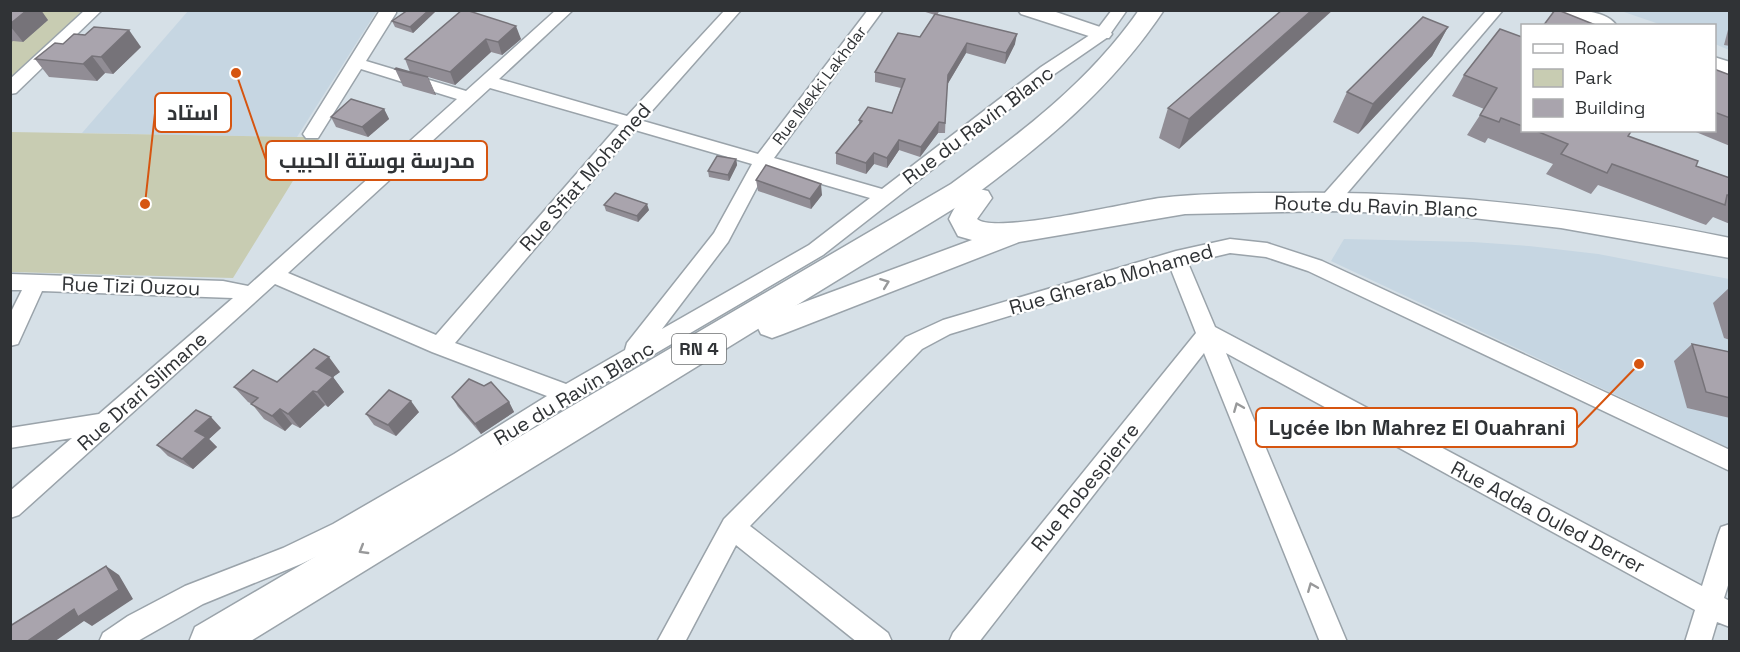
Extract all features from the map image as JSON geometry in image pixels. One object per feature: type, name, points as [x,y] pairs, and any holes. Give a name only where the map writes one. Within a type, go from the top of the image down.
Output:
[{"type":"main road","name":"RN 4","points":[[210,642],[961,191],[1052,122],[1089,87],[1121,52],[1152,10]]},
{"type":"main road","name":"RN 4","points":[[254,642],[979,198],[1045,150],[1119,82],[1143,53],[1172,10]]},
{"type":"main road","points":[[1564,10],[1600,24]]},
{"type":"main road","points":[[979,198],[963,216],[963,223],[968,229],[980,232],[1022,232]]},
{"type":"main road","name":"Route du Ravin Blanc","points":[[1022,232],[1156,208],[1215,203],[1330,200],[1444,206],[1553,217],[1670,235],[1730,248]]},
{"type":"main road","points":[[772,326],[1022,232]]},
{"type":"street","points":[[10,89],[95,10]]},
{"type":"street","name":"Rue Drari Slimane","points":[[10,507],[273,275],[566,10]]},
{"type":"street","name":"Rue Sfiat Mohamed","points":[[440,346],[630,124],[734,10]]},
{"type":"street","name":"Rue Mekki Lakhdar","points":[[627,359],[721,237],[763,160],[876,10]]},
{"type":"street","name":"Rue du Ravin Blanc","points":[[112,642],[194,595],[292,556],[342,532],[462,461],[568,394],[816,250],[1047,71],[1102,34],[1120,10]]},
{"type":"street","points":[[1330,200],[1496,10]]},
{"type":"street","points":[[312,134],[388,11]]},
{"type":"street","points":[[1037,12],[1102,34]]},
{"type":"street","points":[[357,63],[468,97]]},
{"type":"street","points":[[486,81],[884,196]]},
{"type":"street","name":"Rue Gherab Mohamed","points":[[670,642],[733,527],[905,351],[924,336],[943,328],[1176,258],[1230,246],[1267,250],[1315,266],[1730,461]]},
{"type":"street","points":[[1176,258],[1334,642]]},
{"type":"street","points":[[273,275],[440,346],[568,394]]},
{"type":"street","name":"Rue Tizi Ouzou","points":[[10,282],[223,289],[250,294]]},
{"type":"street","points":[[10,338],[35,283]]},
{"type":"street","name":"Rue Adda Ouled Derrer","points":[[1208,333],[1719,609]]},
{"type":"street","name":"Rue Robespierre","points":[[962,642],[1208,333]]},
{"type":"street","points":[[10,438],[105,423]]},
{"type":"street","points":[[733,527],[879,642]]},
{"type":"street","points":[[1698,642],[1719,609],[1730,535]]},
{"type":"shaded area","points":[[188,11],[376,12],[297,137],[82,133]]},
{"type":"shaded area","points":[[1621,11],[1729,11],[1729,50],[1716,44],[1716,24],[1659,24]]},
{"type":"shaded area","points":[[1344,239],[1473,242],[1529,246],[1598,254],[1729,279],[1729,448],[1331,261]]},
{"type":"green space","points":[[11,11],[86,11],[11,83]]},
{"type":"green space","points":[[11,132],[320,137],[233,278],[11,272]]},
{"type":"building","points":[[10,10],[27,10],[10,24]]},
{"type":"building","points":[[408,10],[429,10],[410,27],[392,21]]},
{"type":"building","points":[[462,10],[516,26],[498,42],[486,39],[450,72],[405,59]]},
{"type":"building","points":[[1282,10],[1312,10],[1189,119],[1168,108]]},
{"type":"building","points":[[1555,10],[1558,10],[1593,24],[1544,24]]},
{"type":"building","points":[[935,14],[1017,34],[1006,53],[967,43],[948,75],[945,123],[939,122],[921,147],[899,140],[887,158],[874,153],[866,163],[836,153],[862,121],[859,120],[868,107],[892,113],[905,79],[875,72],[898,33],[920,37]]},
{"type":"building","points":[[1423,17],[1448,27],[1373,104],[1347,92]]},
{"type":"building","points":[[94,27],[129,30],[101,57],[92,56],[83,64],[35,59],[55,43],[63,44],[74,34],[85,35]]},
{"type":"building","points":[[1500,29],[1521,37],[1521,126],[1501,118],[1499,122],[1480,115],[1497,88],[1464,75]]},
{"type":"building","points":[[1716,70],[1730,75],[1730,118],[1716,113]]},
{"type":"building","points":[[351,99],[384,109],[362,127],[331,117]]},
{"type":"building","points":[[1539,132],[1631,132],[1628,136],[1698,161],[1696,166],[1730,178],[1730,195],[1727,195],[1725,205],[1612,164],[1607,173],[1561,154],[1568,144]]},
{"type":"building","points":[[717,156],[736,159],[728,175],[708,171]]},
{"type":"building","points":[[766,165],[821,184],[810,199],[756,180]]},
{"type":"building","points":[[615,193],[647,204],[637,216],[604,205]]},
{"type":"building","points":[[1692,344],[1730,352],[1730,398],[1706,392]]},
{"type":"building","points":[[314,349],[329,357],[316,368],[333,377],[317,392],[313,391],[288,414],[280,409],[272,416],[251,404],[258,398],[234,387],[253,370],[277,382]]},
{"type":"building","points":[[469,379],[484,386],[491,382],[509,402],[475,424],[452,397]]},
{"type":"building","points":[[389,390],[411,401],[388,425],[366,414]]},
{"type":"building","points":[[196,410],[211,417],[195,431],[206,437],[182,459],[157,445]]},
{"type":"building","points":[[106,566],[119,590],[78,617],[74,609],[26,642],[10,642],[10,626]]},
{"type":"place","name":"مدرسة بوستة الحبيب","points":[[236,73]]},
{"type":"place","name":"استاد","points":[[145,204]]},
{"type":"place","name":"Lycée Ibn Mahrez El Ouahrani","points":[[1639,364]]}]
